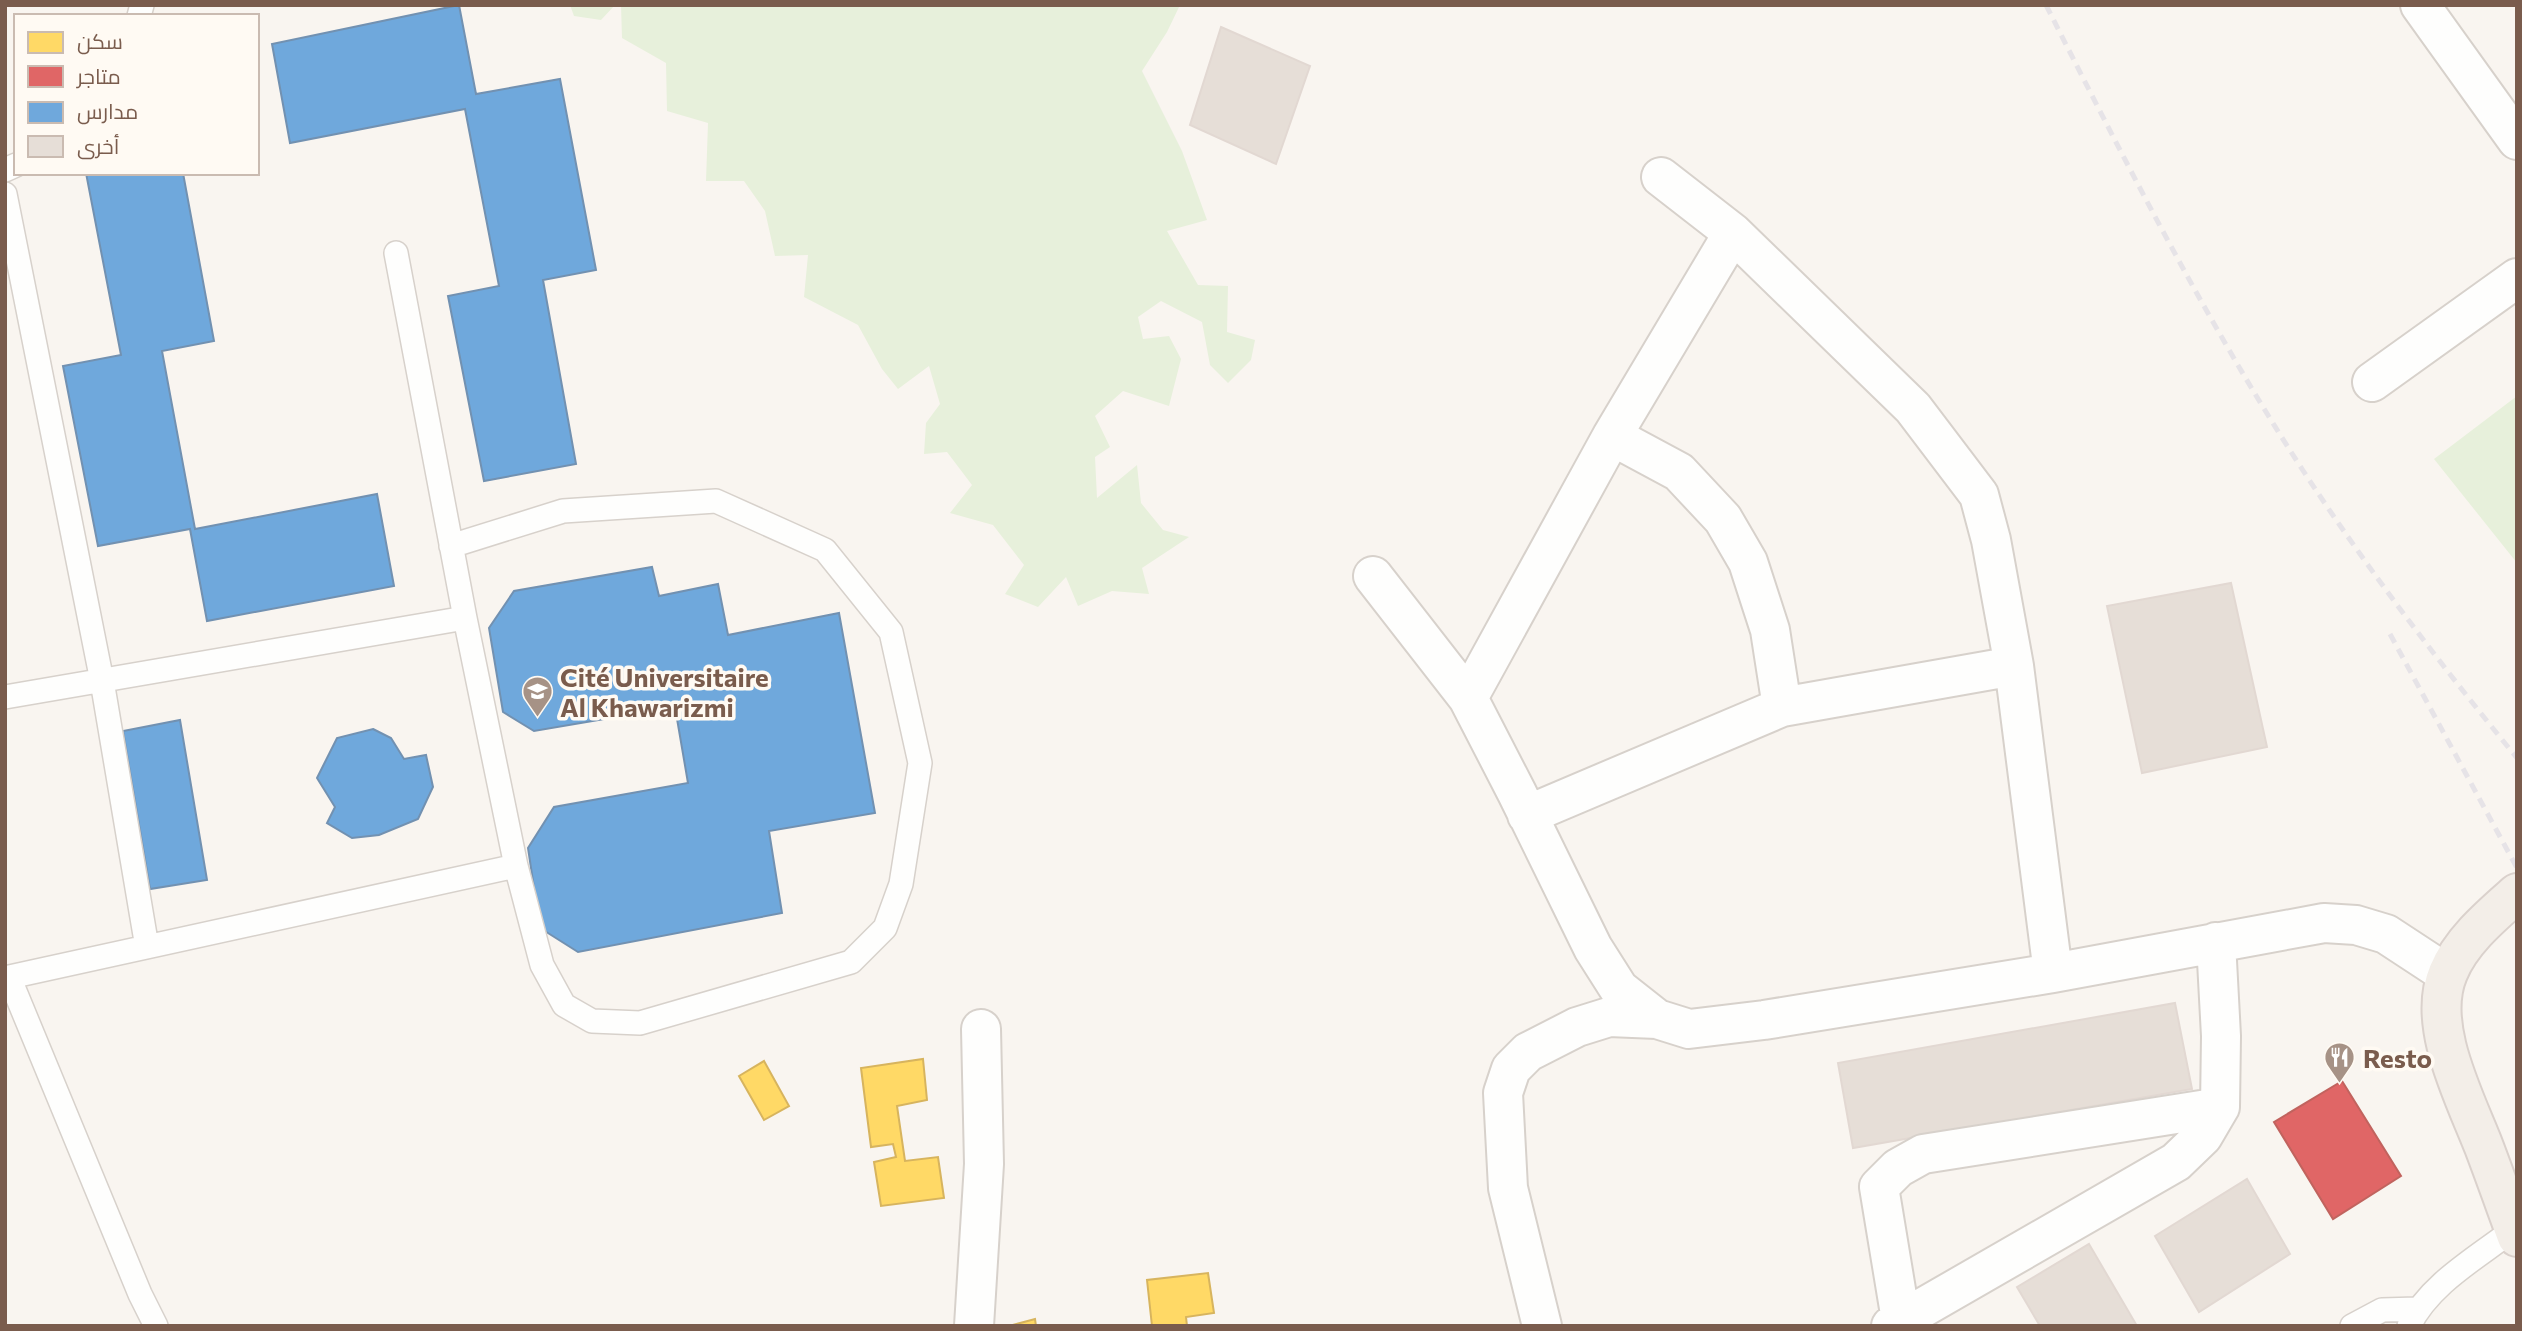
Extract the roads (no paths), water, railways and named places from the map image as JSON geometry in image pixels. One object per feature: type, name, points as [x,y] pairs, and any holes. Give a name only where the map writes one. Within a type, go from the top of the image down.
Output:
[{"type":"main road","points":[[2504,904],[2455,958],[2440,998],[2450,1063],[2515,1233]]},
{"type":"street","points":[[2420,5],[2517,140]]},
{"type":"street","points":[[1661,177],[1733,233],[1913,408],[1979,495],[1991,540],[2014,666],[2053,973]]},
{"type":"street","points":[[1468,698],[1612,436],[1733,233]]},
{"type":"street","points":[[2372,382],[2517,278]]},
{"type":"street","points":[[1612,436],[1679,472],[1723,519],[1748,562],[1766,618],[1782,707]]},
{"type":"street","points":[[1373,576],[1468,698],[1593,948],[1619,989],[1657,1018]]},
{"type":"street","points":[[1527,815],[1782,707],[2014,666]]},
{"type":"street","points":[[1542,1326],[1508,1188],[1503,1093],[1511,1069],[1528,1052],[1577,1027],[1609,1017],[1657,1018],[1689,1029],[1764,1020],[2053,973],[2324,923],[2356,925],[2386,934],[2447,974]]},
{"type":"street","points":[[2216,942],[2221,1036],[2220,1107],[2203,1136],[2176,1162],[1896,1323],[1880,1187],[1898,1168],[1923,1154],[2220,1107]]},
{"type":"street","points":[[974,1326],[984,1164],[981,1030]]},
{"type":"lane","points":[[5,194],[102,681],[148,947]]},
{"type":"lane","points":[[396,253],[451,546],[465,618],[516,866],[542,965],[564,1005],[592,1021],[640,1023],[851,962],[886,928],[901,884],[920,763],[891,632],[825,550],[716,501],[563,511],[451,546]]},
{"type":"lane","points":[[5,697],[465,618]]},
{"type":"lane","points":[[156,1326],[140,1294],[7,978],[516,866]]},
{"type":"lane","points":[[2352,1326],[2382,1310],[2413,1318],[2444,1283],[2515,1233]]},
{"type":"railway","points":[[2046,5],[2168,241],[2233,356],[2302,469],[2379,580],[2517,758]]},
{"type":"railway","points":[[2390,634],[2517,868]]},
{"type":"place","name":"Cité Universitaire Al Khawarizmi","points":[[537,718]]},
{"type":"place","name":"Resto","points":[[2340,1084]]}]
